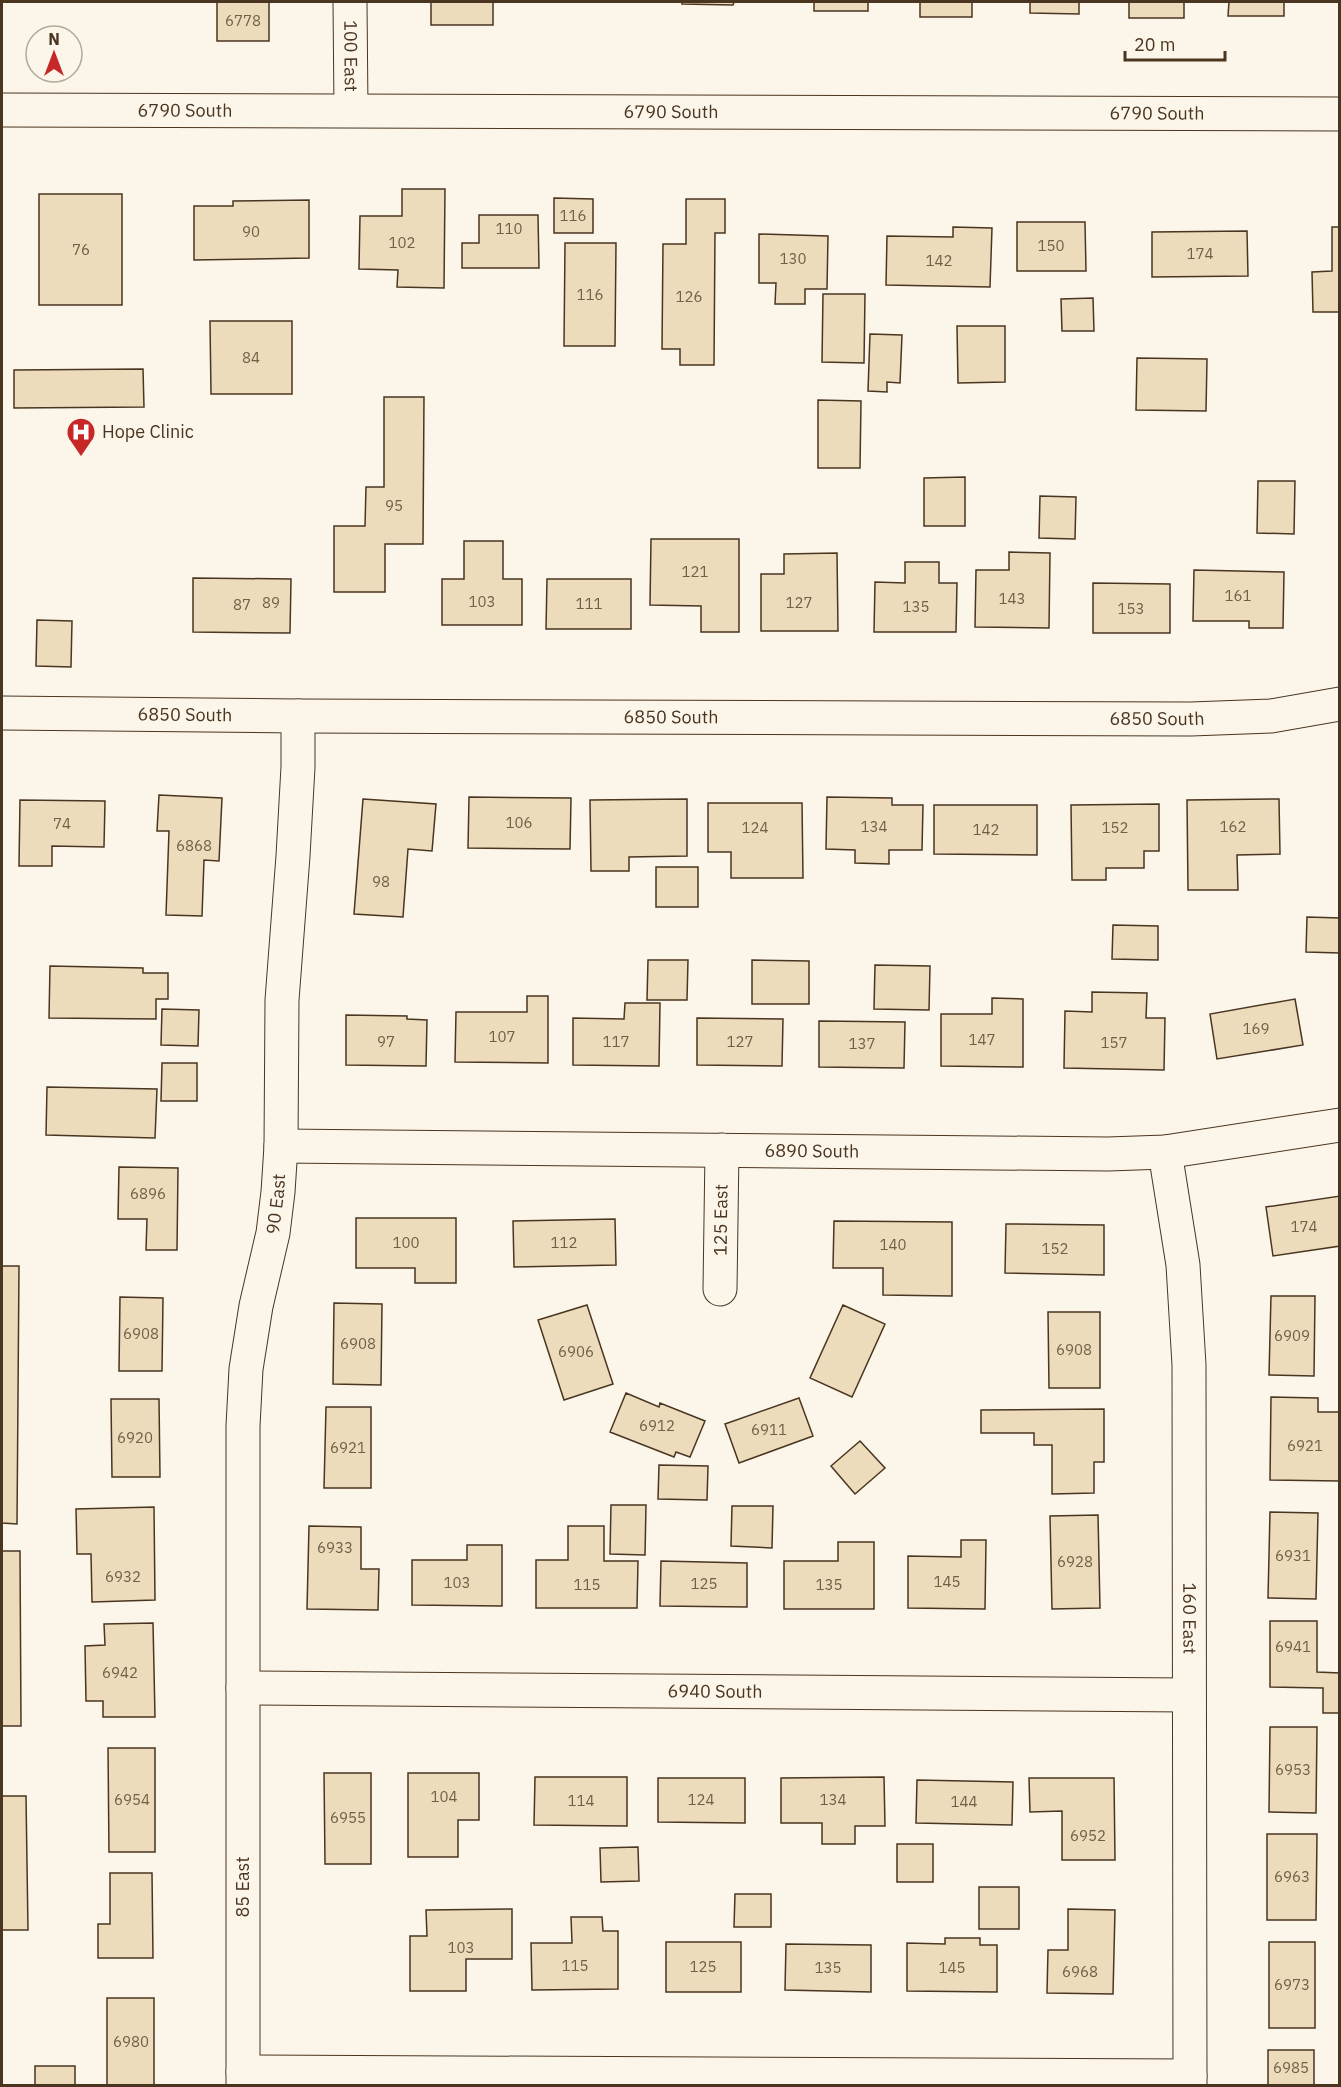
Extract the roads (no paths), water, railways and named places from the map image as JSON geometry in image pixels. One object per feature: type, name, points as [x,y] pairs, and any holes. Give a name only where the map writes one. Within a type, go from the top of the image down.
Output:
[{"type":"street","name":"100 East","points":[[350,2],[351,110]]},
{"type":"street","name":"6790 South","points":[[2,110],[1340,114]]},
{"type":"street","name":"6850 South","points":[[2,713],[1191,719],[1271,716],[1340,704]]},
{"type":"street","name":"90 East","points":[[243,1689],[243,1426],[246,1369],[256,1306],[273,1233],[278,1192],[281,1146],[282,1000],[293,856],[298,767],[298,716]]},
{"type":"street","name":"6890 South","points":[[281,1146],[1108,1154],[1165,1152],[1340,1125]]},
{"type":"street","name":"125 East","points":[[720,1288],[722,1150]]},
{"type":"street","name":"160 East","points":[[1165,1152],[1183,1264],[1189,1365],[1190,2081]]},
{"type":"street","name":"6940 South","points":[[243,1689],[1188,1695]]},
{"type":"street","name":"85 East","points":[[243,1689],[243,2079]]},
{"type":"street","points":[[243,2079],[1190,2081]]},
{"type":"place","name":"Hope Clinic","points":[[81,458]]}]
